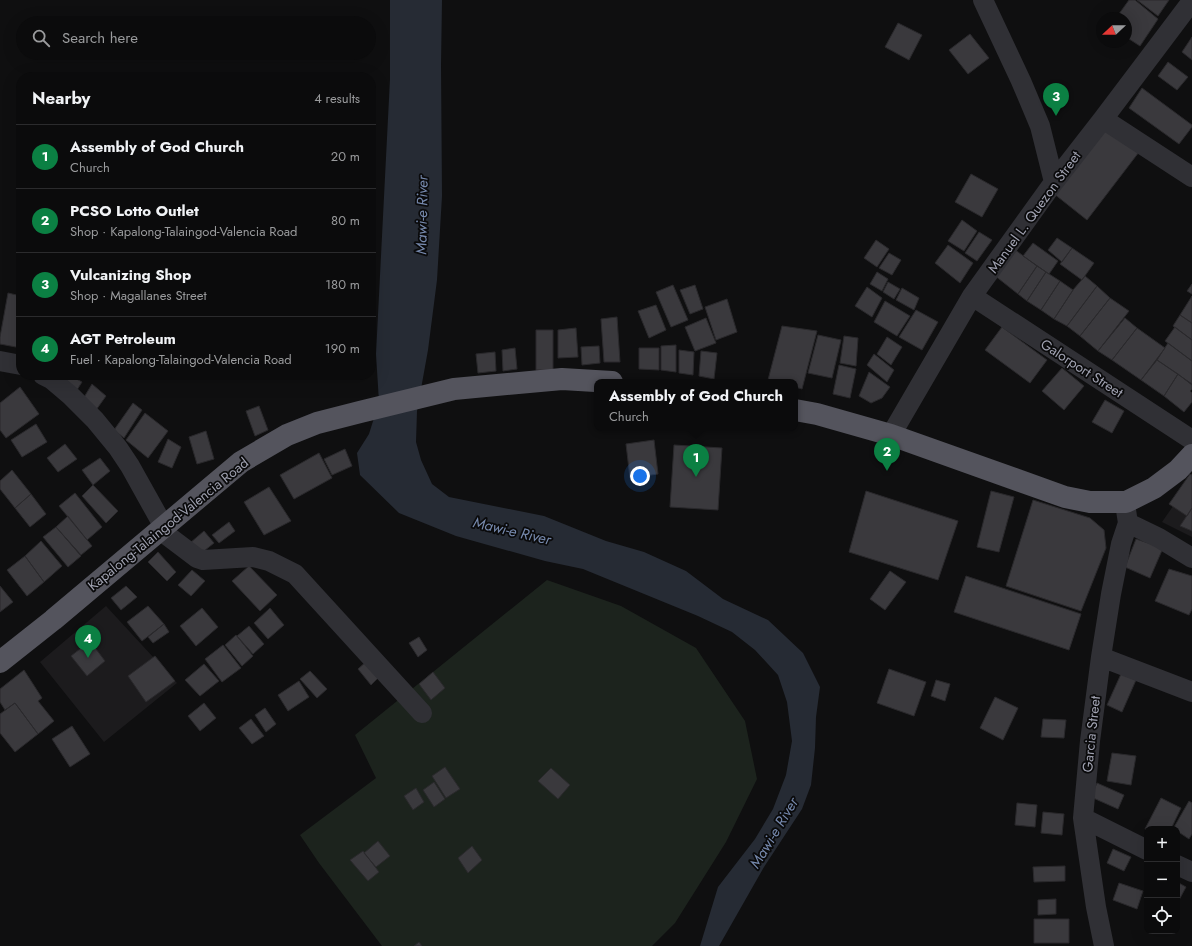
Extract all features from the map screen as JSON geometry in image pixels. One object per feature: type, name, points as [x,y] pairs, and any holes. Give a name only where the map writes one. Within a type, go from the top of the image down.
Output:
[{"type":"highway","name":"Kapalong-Talaingod-Valencia Road","points":[[0,662],[53,620],[241,462],[287,435],[317,423],[454,390],[562,379],[594,381]]},
{"type":"highway","points":[[798,411],[817,414],[891,435],[1065,496],[1127,512],[1154,488],[1178,470],[1192,455]]},
{"type":"street","points":[[983,0],[1021,81],[1040,126],[1054,182]]},
{"type":"street","name":"Manuel L. Quezon Street","points":[[891,435],[972,296],[1054,182],[1192,0]]},
{"type":"street","points":[[1103,119],[1192,177]]},
{"type":"street","name":"Galorport Street","points":[[972,296],[1192,440]]},
{"type":"street","points":[[0,361],[16,364]]},
{"type":"street","points":[[52,380],[95,420],[118,448],[130,466],[162,528],[197,558],[203,560],[253,558],[269,561],[295,574],[422,713]]},
{"type":"street","points":[[1127,512],[1159,538],[1192,558]]},
{"type":"street","name":"Garcia Street","points":[[1104,946],[1096,907],[1083,818],[1090,742],[1101,657],[1111,594],[1122,544],[1127,512]]},
{"type":"street","points":[[1101,657],[1192,692]]},
{"type":"street","points":[[1083,818],[1144,848]]},
{"type":"street","points":[[1180,866],[1192,872]]},
{"type":"shaded area","points":[[1192,479],[1192,537],[1162,522]]},
{"type":"shaded area","points":[[547,580],[621,606],[696,648],[745,721],[757,779],[726,842],[675,923],[652,946],[382,946],[319,863],[300,835],[376,778],[355,735]]},
{"type":"shaded area","points":[[106,606],[177,683],[104,742],[40,662]]},
{"type":"water","name":"Mawi-e River","points":[[390,0],[442,0],[442,196],[437,280],[428,350],[417,411],[416,442],[421,460],[432,484],[449,497],[544,516],[606,541],[644,552],[686,571],[723,599],[768,620],[803,653],[820,687],[816,717],[815,748],[811,785],[802,809],[764,867],[719,946],[700,946],[718,887],[755,839],[773,809],[786,775],[792,741],[787,702],[778,675],[755,650],[732,632],[698,616],[583,569],[545,561],[456,536],[399,513],[360,475],[357,453],[369,434],[379,402],[376,354],[390,79]]},
{"type":"building","points":[[1129,0],[1135,0],[1158,19],[1140,46],[1132,41],[1132,12],[1120,12]]},
{"type":"building","points":[[1137,0],[1169,0],[1158,16]]},
{"type":"building","points":[[898,23],[922,35],[909,60],[885,47]]},
{"type":"building","points":[[970,34],[989,58],[968,74],[949,50]]},
{"type":"building","points":[[1192,37],[1192,60],[1182,52]]},
{"type":"building","points":[[1168,62],[1188,77],[1177,90],[1158,76]]},
{"type":"building","points":[[1142,88],[1192,125],[1179,144],[1129,108]]},
{"type":"building","points":[[1103,127],[1139,152],[1087,220],[1053,193]]},
{"type":"building","points":[[971,174],[998,189],[982,217],[955,202]]},
{"type":"building","points":[[962,220],[977,231],[964,251],[948,241]]},
{"type":"building","points":[[979,232],[992,240],[977,261],[965,253]]},
{"type":"building","points":[[1057,238],[1072,248],[1062,262],[1048,250]]},
{"type":"building","points":[[876,240],[889,249],[877,267],[864,258]]},
{"type":"building","points":[[1033,243],[1058,261],[1049,274],[1023,256]]},
{"type":"building","points":[[948,245],[973,263],[960,283],[935,263]]},
{"type":"building","points":[[1072,248],[1094,263],[1082,280],[1060,264]]},
{"type":"building","points":[[1014,249],[1037,266],[1018,294],[994,275]]},
{"type":"building","points":[[889,253],[901,260],[892,275],[879,268]]},
{"type":"building","points":[[1037,266],[1046,272],[1027,301],[1018,294]]},
{"type":"building","points":[[877,272],[888,279],[882,291],[870,284]]},
{"type":"building","points":[[1046,272],[1060,281],[1041,310],[1027,301]]},
{"type":"building","points":[[1085,276],[1097,286],[1067,326],[1054,319],[1073,290]]},
{"type":"building","points":[[1060,281],[1073,290],[1054,319],[1041,310]]},
{"type":"building","points":[[888,282],[900,289],[894,299],[883,292]]},
{"type":"building","points":[[1192,284],[1192,294],[1187,291]]},
{"type":"building","points":[[673,285],[688,320],[671,327],[656,292]]},
{"type":"building","points":[[695,285],[703,309],[690,314],[680,290]]},
{"type":"building","points":[[1097,286],[1110,298],[1080,336],[1067,326]]},
{"type":"building","points":[[867,287],[882,298],[872,317],[855,306]]},
{"type":"building","points":[[902,288],[919,298],[914,310],[896,300]]},
{"type":"building","points":[[8,293],[16,295],[16,347],[0,344]]},
{"type":"building","points":[[1192,296],[1192,323],[1180,315]]},
{"type":"building","points":[[1110,298],[1129,311],[1098,351],[1080,336]]},
{"type":"building","points":[[727,299],[737,332],[716,340],[705,307]]},
{"type":"building","points":[[885,301],[910,316],[897,336],[874,322]]},
{"type":"building","points":[[656,305],[666,330],[649,338],[638,311]]},
{"type":"building","points":[[916,310],[938,322],[922,350],[899,337]]},
{"type":"building","points":[[1180,315],[1192,323],[1192,340],[1173,326]]},
{"type":"building","points":[[617,317],[620,362],[604,362],[601,319]]},
{"type":"building","points":[[706,318],[716,343],[695,351],[685,327]]},
{"type":"building","points":[[1125,318],[1137,328],[1112,360],[1098,351]]},
{"type":"building","points":[[782,326],[817,331],[802,389],[798,388],[798,379],[768,379]]},
{"type":"building","points":[[1002,327],[1047,360],[1030,383],[985,350]]},
{"type":"building","points":[[1175,327],[1192,340],[1192,361],[1165,341]]},
{"type":"building","points":[[576,328],[578,357],[558,358],[558,330]]},
{"type":"building","points":[[1137,328],[1165,348],[1141,380],[1112,360]]},
{"type":"building","points":[[536,330],[553,330],[553,370],[536,370]]},
{"type":"building","points":[[818,335],[841,340],[832,378],[808,373]]},
{"type":"building","points":[[844,336],[858,338],[856,366],[840,363]]},
{"type":"building","points":[[887,337],[902,347],[891,365],[877,354]]},
{"type":"building","points":[[1168,343],[1192,361],[1192,384],[1157,360]]},
{"type":"building","points":[[676,345],[676,372],[661,370],[661,346]]},
{"type":"building","points":[[599,346],[600,363],[582,365],[581,347]]},
{"type":"building","points":[[515,348],[517,369],[503,371],[502,350]]},
{"type":"building","points":[[639,348],[659,348],[659,370],[639,369]]},
{"type":"building","points":[[679,350],[694,352],[693,375],[679,373]]},
{"type":"building","points":[[701,351],[717,353],[714,379],[699,376]]},
{"type":"building","points":[[495,352],[496,371],[478,373],[476,354]]},
{"type":"building","points":[[874,354],[894,370],[887,382],[867,365]]},
{"type":"building","points":[[1157,360],[1178,374],[1164,396],[1141,380]]},
{"type":"building","points":[[839,365],[856,369],[850,398],[833,394]]},
{"type":"building","points":[[1062,368],[1084,386],[1064,410],[1042,391]]},
{"type":"building","points":[[869,372],[890,387],[882,398],[871,403],[859,396]]},
{"type":"building","points":[[1178,374],[1192,385],[1192,389],[1190,391],[1192,393],[1192,402],[1184,412],[1164,396]]},
{"type":"building","points":[[64,380],[78,380],[82,382],[75,393],[60,387]]},
{"type":"building","points":[[92,384],[106,396],[96,410],[83,399]]},
{"type":"building","points":[[20,387],[39,414],[6,438],[0,430],[0,403]]},
{"type":"building","points":[[1105,400],[1124,411],[1112,433],[1092,422]]},
{"type":"building","points":[[133,403],[142,410],[124,438],[114,430]]},
{"type":"building","points":[[259,406],[268,430],[255,436],[246,411]]},
{"type":"building","points":[[145,413],[168,431],[148,458],[126,440]]},
{"type":"building","points":[[36,424],[47,442],[22,457],[11,440]]},
{"type":"building","points":[[206,431],[214,459],[197,464],[189,437]]},
{"type":"building","points":[[168,439],[181,447],[172,468],[158,462]]},
{"type":"building","points":[[654,440],[658,474],[630,478],[626,444]]},
{"type":"building","points":[[65,444],[77,459],[58,472],[47,458]]},
{"type":"building","points":[[674,445],[722,448],[718,510],[670,507]]},
{"type":"building","points":[[345,449],[352,466],[332,475],[324,459]]},
{"type":"building","points":[[319,453],[332,478],[294,499],[280,475]]},
{"type":"building","points":[[100,458],[110,471],[93,485],[82,470]]},
{"type":"building","points":[[12,470],[31,494],[15,508],[0,489],[0,481]]},
{"type":"building","points":[[1190,474],[1192,475],[1192,508],[1187,516],[1169,504]]},
{"type":"building","points":[[93,485],[118,511],[106,523],[82,496]]},
{"type":"building","points":[[269,487],[291,521],[264,535],[244,502]]},
{"type":"building","points":[[866,491],[958,521],[938,580],[849,552]]},
{"type":"building","points":[[991,491],[1014,497],[999,552],[977,547]]},
{"type":"building","points":[[75,493],[102,527],[87,540],[59,506]]},
{"type":"building","points":[[31,494],[46,514],[30,527],[15,508]]},
{"type":"building","points":[[1033,500],[1090,518],[1104,530],[1106,548],[1081,611],[1006,586]]},
{"type":"building","points":[[1192,508],[1192,531],[1180,526]]},
{"type":"building","points":[[68,516],[92,546],[81,555],[56,527]]},
{"type":"building","points":[[229,522],[235,531],[219,543],[212,535]]},
{"type":"building","points":[[56,527],[81,556],[68,567],[43,537]]},
{"type":"building","points":[[204,531],[214,543],[199,555],[190,543]]},
{"type":"building","points":[[1136,539],[1163,548],[1150,578],[1125,567]]},
{"type":"building","points":[[41,541],[62,566],[44,582],[25,556]]},
{"type":"building","points":[[158,552],[176,572],[167,581],[148,562]]},
{"type":"building","points":[[25,556],[44,582],[27,596],[7,570]]},
{"type":"building","points":[[249,566],[277,595],[260,611],[232,581]]},
{"type":"building","points":[[1169,569],[1192,576],[1192,609],[1189,615],[1155,601]]},
{"type":"building","points":[[192,570],[205,581],[191,596],[178,585]]},
{"type":"building","points":[[890,571],[906,582],[885,610],[870,599]]},
{"type":"building","points":[[966,576],[1081,614],[1069,650],[954,612]]},
{"type":"building","points":[[0,586],[13,602],[0,612]]},
{"type":"building","points":[[126,586],[137,597],[121,610],[111,598]]},
{"type":"building","points":[[148,606],[164,624],[142,641],[127,622]]},
{"type":"building","points":[[202,608],[218,627],[196,646],[180,626]]},
{"type":"building","points":[[270,608],[284,625],[268,639],[254,623]]},
{"type":"building","points":[[164,624],[169,632],[153,643],[148,637]]},
{"type":"building","points":[[249,626],[264,644],[253,654],[237,636]]},
{"type":"building","points":[[236,635],[253,656],[242,666],[225,645]]},
{"type":"building","points":[[419,637],[427,650],[418,657],[409,643]]},
{"type":"building","points":[[90,641],[105,661],[87,676],[71,656]]},
{"type":"building","points":[[223,645],[241,668],[222,682],[205,659]]},
{"type":"building","points":[[155,656],[175,681],[146,702],[128,676]]},
{"type":"building","points":[[368,660],[381,675],[371,685],[358,669]]},
{"type":"building","points":[[204,664],[219,681],[200,696],[185,680]]},
{"type":"building","points":[[889,669],[926,682],[914,716],[877,703]]},
{"type":"building","points":[[24,670],[42,698],[38,701],[54,721],[38,734],[15,703],[5,710],[0,702],[0,689]]},
{"type":"building","points":[[310,671],[327,689],[317,698],[300,679]]},
{"type":"building","points":[[433,672],[445,688],[431,700],[419,684]]},
{"type":"building","points":[[1121,674],[1136,680],[1122,712],[1107,705]]},
{"type":"building","points":[[936,680],[950,684],[945,701],[931,696]]},
{"type":"building","points":[[299,681],[309,697],[288,711],[278,695]]},
{"type":"building","points":[[995,697],[1018,708],[1003,740],[980,728]]},
{"type":"building","points":[[15,703],[38,734],[15,752],[0,733],[0,714]]},
{"type":"building","points":[[204,703],[216,718],[200,731],[188,716]]},
{"type":"building","points":[[265,708],[276,724],[266,732],[255,715]]},
{"type":"building","points":[[251,719],[264,736],[252,744],[239,728]]},
{"type":"building","points":[[1043,719],[1066,720],[1064,738],[1041,737]]},
{"type":"building","points":[[72,726],[90,754],[70,767],[52,739]]},
{"type":"building","points":[[1112,753],[1136,756],[1131,785],[1107,781]]},
{"type":"building","points":[[445,767],[460,789],[446,798],[432,776]]},
{"type":"building","points":[[551,768],[570,785],[558,799],[538,781]]},
{"type":"building","points":[[434,782],[445,799],[434,807],[423,790]]},
{"type":"building","points":[[1097,783],[1124,795],[1118,809],[1091,797]]},
{"type":"building","points":[[416,788],[424,802],[413,810],[404,796]]},
{"type":"building","points":[[1161,798],[1181,808],[1172,826],[1147,826]]},
{"type":"building","points":[[1189,801],[1192,803],[1192,834],[1189,839],[1180,833],[1180,826],[1175,826]]},
{"type":"building","points":[[1017,803],[1037,805],[1035,827],[1015,825]]},
{"type":"building","points":[[1043,812],[1064,814],[1062,835],[1041,833]]},
{"type":"building","points":[[378,841],[390,856],[376,867],[364,853]]},
{"type":"building","points":[[472,846],[482,860],[468,873],[458,858]]},
{"type":"building","points":[[1113,849],[1131,857],[1124,871],[1107,863]]},
{"type":"building","points":[[363,851],[379,872],[368,881],[350,860]]},
{"type":"building","points":[[1065,866],[1065,881],[1034,882],[1033,867]]},
{"type":"building","points":[[1119,883],[1143,891],[1137,909],[1113,900]]},
{"type":"building","points":[[1180,884],[1186,887],[1180,898]]},
{"type":"building","points":[[1056,899],[1056,914],[1038,915],[1038,900]]},
{"type":"building","points":[[1034,919],[1069,919],[1069,943],[1034,943]]},
{"type":"building","points":[[419,942],[422,946],[414,946]]},
{"type":"place","name":"Vulcanizing Shop","points":[[1056,116]]},
{"type":"place","name":"PCSO Lotto Outlet","points":[[887,471]]},
{"type":"place","name":"Assembly of God Church","points":[[696,477]]},
{"type":"place","name":"AGT Petroleum","points":[[88,658]]}]
